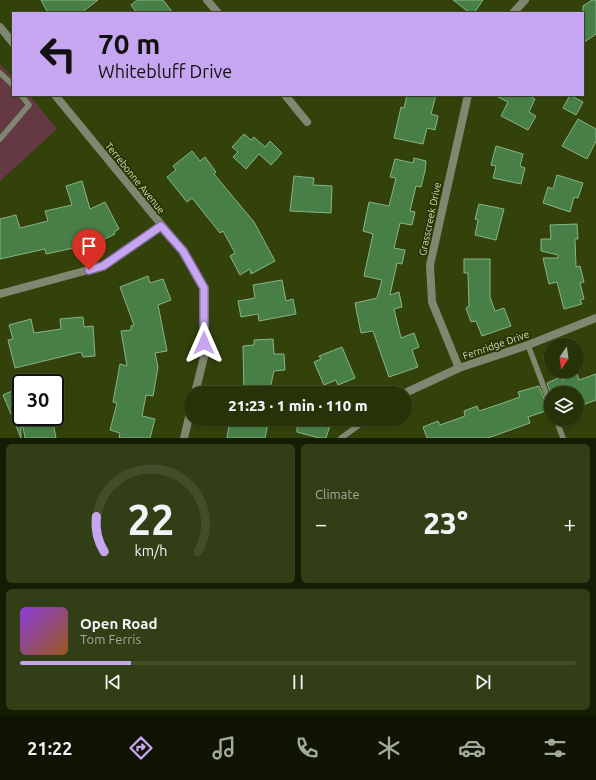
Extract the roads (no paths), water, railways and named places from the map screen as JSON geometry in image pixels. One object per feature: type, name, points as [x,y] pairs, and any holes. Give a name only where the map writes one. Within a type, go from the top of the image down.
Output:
[{"type":"street","points":[[207,0],[217,12]]},
{"type":"street","points":[[514,12],[525,0]]},
{"type":"street","points":[[0,27],[12,42]]},
{"type":"street","name":"Terrebonne Avenue","points":[[56,96],[183,251],[204,288],[204,357],[197,386]]},
{"type":"street","points":[[286,96],[307,122]]},
{"type":"street","name":"Grasscreek Drive","points":[[459,368],[432,302],[430,265],[468,96]]},
{"type":"street","points":[[0,294],[103,266],[161,226]]},
{"type":"street","name":"Fernridge Drive","points":[[412,390],[459,368],[528,345],[596,318]]},
{"type":"street","points":[[184,438],[187,426]]},
{"type":"lane","points":[[0,73],[12,84]]},
{"type":"lane","points":[[0,139],[29,105],[22,96]]},
{"type":"lane","points":[[528,345],[544,387]]},
{"type":"lane","points":[[341,438],[358,426]]},
{"type":"lane","points":[[559,426],[563,438]]}]
